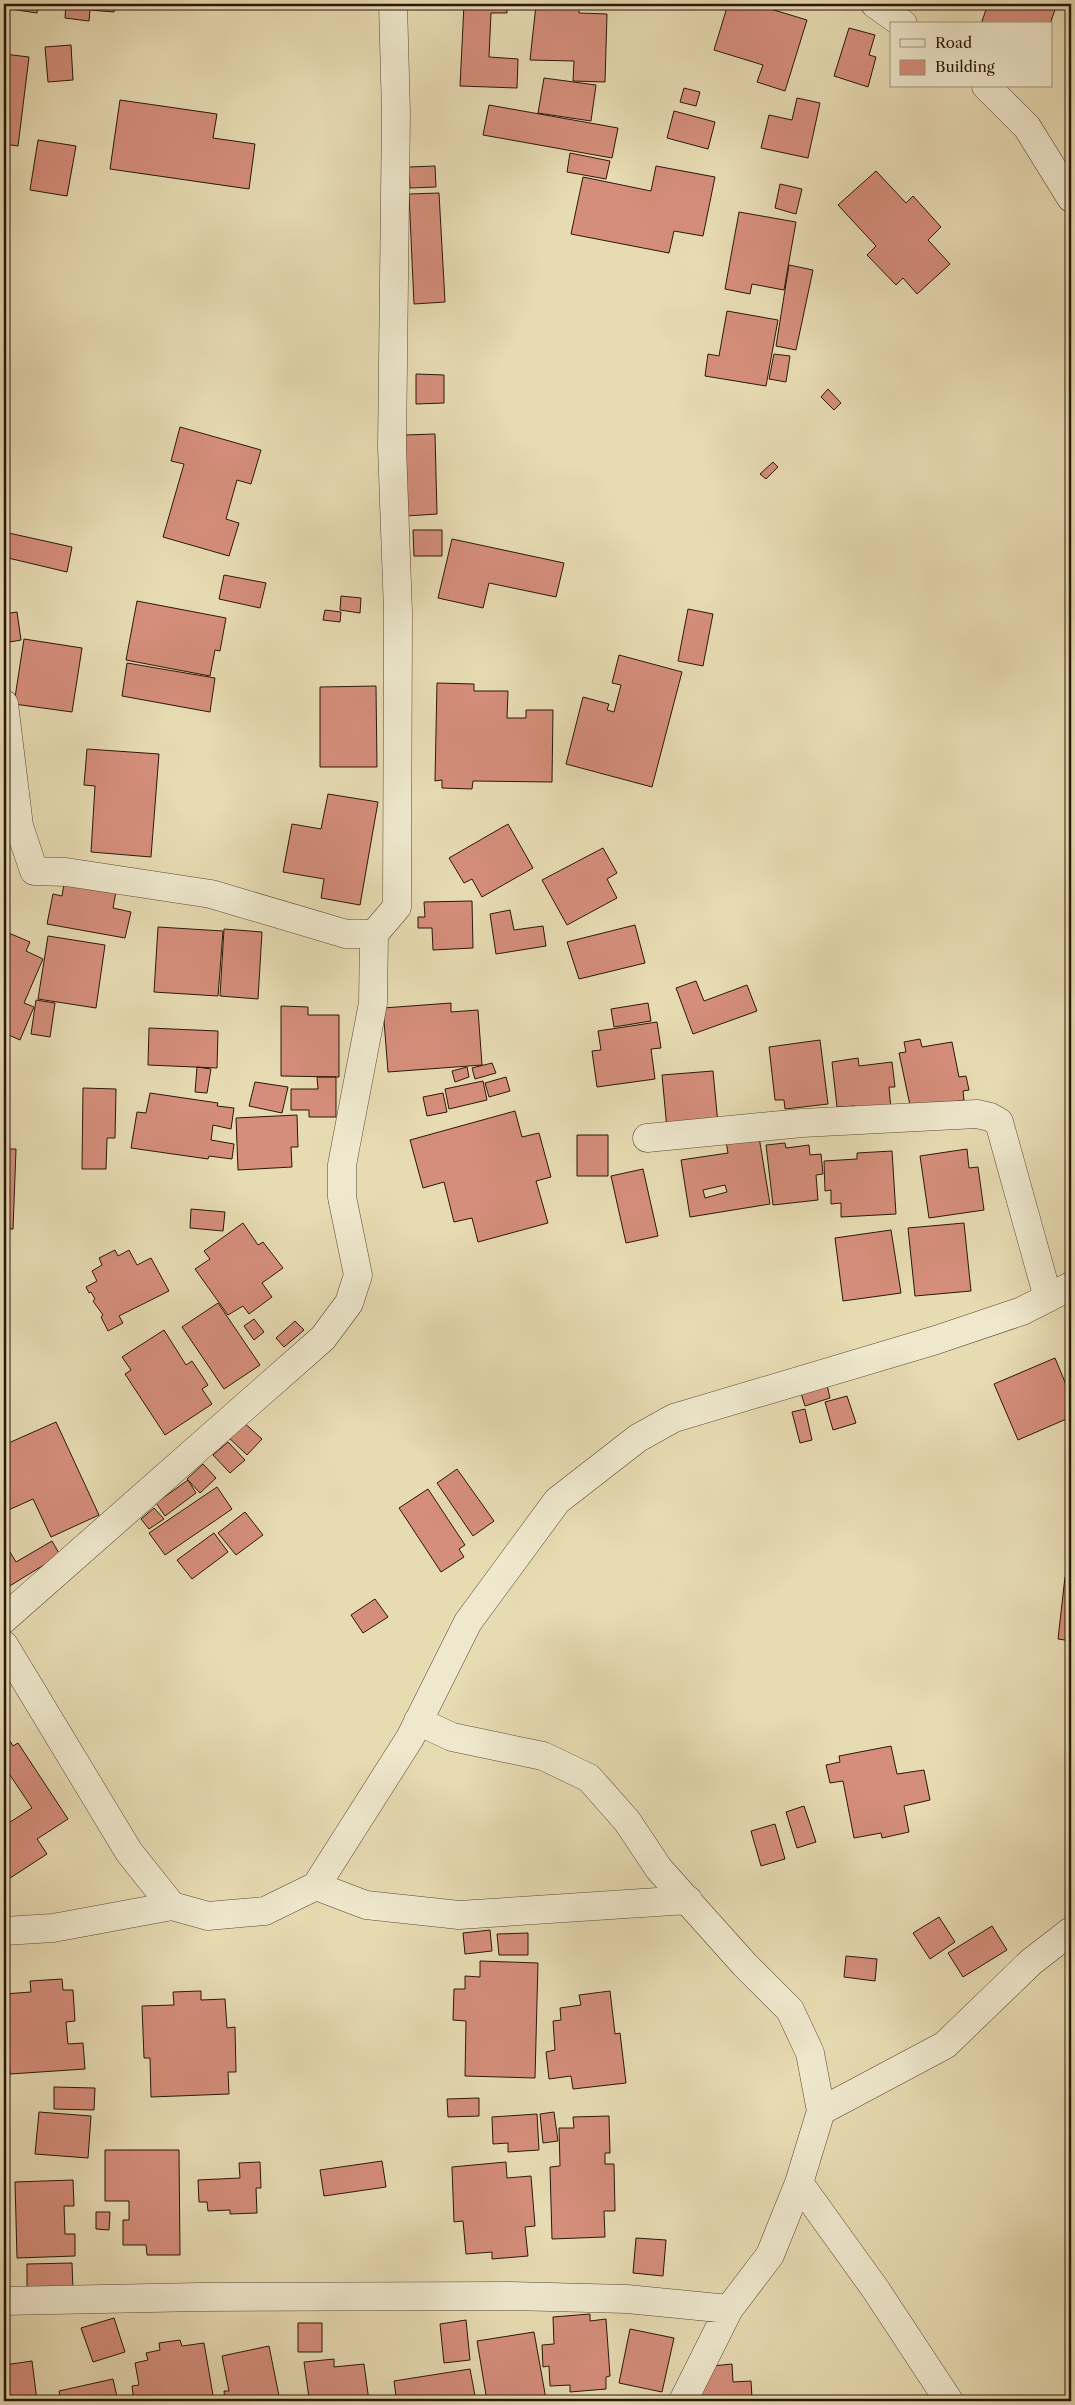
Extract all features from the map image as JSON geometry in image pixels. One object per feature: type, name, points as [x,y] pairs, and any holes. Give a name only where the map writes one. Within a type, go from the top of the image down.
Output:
[{"type":"street","points":[[4,1619],[323,1338],[349,1303],[358,1275],[342,1197],[342,1165],[373,1003],[374,934],[396,907],[398,612],[392,446],[396,113],[393,4]]},
{"type":"street","points":[[875,4],[899,22]]},
{"type":"street","points":[[988,88],[1027,127],[1071,198]]},
{"type":"street","points":[[4,704],[19,826],[34,871],[66,872],[211,894],[346,934],[374,934]]},
{"type":"street","points":[[4,1931],[53,1928],[172,1906],[208,1916],[264,1911],[316,1886],[410,1738],[468,1622],[557,1501],[638,1438],[674,1418],[936,1340],[1022,1311],[1060,1292],[999,1122],[990,1117],[977,1114],[812,1122],[647,1138]]},
{"type":"street","points":[[4,1645],[129,1852],[172,1906]]},
{"type":"street","points":[[418,1720],[452,1737],[543,1756],[589,1778],[627,1821],[659,1869],[745,1965],[790,2010],[810,2052],[821,2111],[799,2183],[770,2255],[729,2309],[683,2401]]},
{"type":"street","points":[[316,1886],[366,1905],[459,1915],[688,1900]]},
{"type":"street","points":[[821,2111],[945,2045],[1031,1962],[1071,1931]]},
{"type":"street","points":[[799,2183],[876,2290],[949,2401]]},
{"type":"street","points":[[4,2301],[200,2297],[501,2296],[626,2299],[729,2309]]},
{"type":"building","points":[[4,4],[38,4],[37,13],[4,8]]},
{"type":"building","points":[[66,4],[115,4],[114,12],[90,10],[89,21],[65,18]]},
{"type":"building","points":[[464,4],[507,4],[507,13],[491,13],[489,57],[518,59],[517,88],[460,86]]},
{"type":"building","points":[[728,4],[754,4],[807,20],[785,91],[757,82],[763,65],[714,50]]},
{"type":"building","points":[[988,4],[1057,4],[1051,22],[982,22]]},
{"type":"building","points":[[536,5],[579,6],[579,13],[607,14],[605,82],[573,81],[574,61],[530,60]]},
{"type":"building","points":[[849,28],[875,35],[869,55],[876,57],[868,87],[834,76]]},
{"type":"building","points":[[71,45],[73,80],[48,82],[45,47]]},
{"type":"building","points":[[4,54],[29,57],[18,146],[4,144]]},
{"type":"building","points":[[544,78],[596,85],[591,121],[538,113]]},
{"type":"building","points":[[684,88],[700,92],[696,106],[680,102]]},
{"type":"building","points":[[797,98],[820,103],[808,158],[761,148],[769,115],[792,120]]},
{"type":"building","points":[[120,100],[217,114],[213,138],[255,144],[249,189],[110,169]]},
{"type":"building","points":[[489,105],[618,128],[612,158],[483,135]]},
{"type":"building","points":[[674,111],[715,122],[708,149],[667,138]]},
{"type":"building","points":[[38,140],[76,146],[67,196],[30,190]]},
{"type":"building","points":[[570,153],[610,161],[606,179],[567,172]]},
{"type":"building","points":[[435,166],[436,187],[410,188],[409,167]]},
{"type":"building","points":[[656,166],[715,177],[703,236],[674,231],[669,253],[571,234],[583,177],[651,191]]},
{"type":"building","points":[[876,171],[906,203],[913,196],[941,227],[928,240],[950,264],[917,294],[903,278],[896,285],[867,255],[876,246],[838,205]]},
{"type":"building","points":[[780,184],[802,189],[796,214],[775,208]]},
{"type":"building","points":[[439,193],[445,302],[414,304],[409,194]]},
{"type":"building","points":[[739,212],[796,222],[784,290],[752,284],[750,294],[725,289]]},
{"type":"building","points":[[789,265],[813,270],[796,350],[776,346]]},
{"type":"building","points":[[727,311],[778,320],[766,386],[705,376],[708,354],[719,356]]},
{"type":"building","points":[[774,354],[790,356],[786,382],[769,379]]},
{"type":"building","points":[[416,374],[444,375],[444,403],[416,404]]},
{"type":"building","points":[[828,389],[841,403],[834,410],[821,397]]},
{"type":"building","points":[[180,427],[261,450],[251,484],[237,480],[226,519],[239,523],[229,556],[163,537],[184,464],[171,461]]},
{"type":"building","points":[[435,434],[437,514],[406,516],[404,435]]},
{"type":"building","points":[[773,462],[778,467],[766,479],[760,474]]},
{"type":"building","points":[[413,530],[442,530],[442,556],[414,556]]},
{"type":"building","points":[[4,532],[72,547],[67,572],[4,557]]},
{"type":"building","points":[[452,539],[564,563],[556,597],[489,583],[483,608],[438,598]]},
{"type":"building","points":[[224,575],[266,583],[260,608],[219,599]]},
{"type":"building","points":[[341,596],[361,598],[360,613],[340,610]]},
{"type":"building","points":[[137,601],[226,618],[220,651],[215,650],[210,676],[126,660]]},
{"type":"building","points":[[688,609],[713,614],[703,666],[678,661]]},
{"type":"building","points":[[325,610],[341,612],[340,622],[323,620]]},
{"type":"building","points":[[17,612],[21,640],[4,643],[4,614]]},
{"type":"building","points":[[24,639],[82,648],[72,712],[14,704]]},
{"type":"building","points":[[619,655],[682,672],[652,787],[566,764],[583,697],[609,704],[607,710],[614,712],[621,685],[612,683]]},
{"type":"building","points":[[127,663],[215,678],[210,712],[122,696]]},
{"type":"building","points":[[437,683],[474,684],[474,691],[508,691],[507,718],[526,718],[526,710],[553,710],[552,782],[473,781],[472,789],[442,788],[442,780],[435,781]]},
{"type":"building","points":[[376,686],[377,767],[320,767],[320,687]]},
{"type":"building","points":[[87,749],[159,754],[151,857],[91,852],[95,786],[84,785]]},
{"type":"building","points":[[328,794],[378,802],[360,905],[321,898],[324,879],[283,872],[292,824],[321,829]]},
{"type":"building","points":[[508,824],[533,868],[482,897],[472,879],[464,883],[449,858]]},
{"type":"building","points":[[603,848],[617,873],[607,879],[617,898],[567,925],[542,880]]},
{"type":"building","points":[[65,877],[117,886],[113,908],[131,912],[125,938],[47,924],[53,894],[62,896]]},
{"type":"building","points":[[472,901],[473,948],[433,950],[432,928],[418,928],[418,917],[425,917],[424,902]]},
{"type":"building","points":[[510,910],[514,930],[543,926],[546,946],[496,954],[490,914]]},
{"type":"building","points":[[635,925],[645,963],[579,979],[567,942]]},
{"type":"building","points":[[158,927],[223,931],[218,996],[154,992]]},
{"type":"building","points":[[224,929],[262,932],[258,999],[220,996]]},
{"type":"building","points":[[4,931],[30,942],[26,951],[43,959],[24,1003],[34,1007],[20,1040],[4,1033]]},
{"type":"building","points":[[48,936],[105,945],[96,1008],[38,999]]},
{"type":"building","points":[[696,981],[704,1001],[747,985],[757,1011],[693,1034],[676,988]]},
{"type":"building","points":[[36,1000],[55,1003],[50,1037],[31,1034]]},
{"type":"building","points":[[451,1003],[451,1012],[478,1010],[482,1065],[388,1072],[383,1008]]},
{"type":"building","points":[[648,1003],[651,1021],[614,1027],[611,1009]]},
{"type":"building","points":[[281,1006],[308,1007],[308,1015],[339,1015],[339,1077],[281,1076]]},
{"type":"building","points":[[657,1022],[661,1048],[651,1049],[655,1079],[597,1087],[592,1051],[601,1050],[598,1031]]},
{"type":"building","points":[[149,1028],[218,1031],[217,1068],[148,1065]]},
{"type":"building","points":[[920,1039],[922,1047],[952,1042],[959,1077],[966,1076],[969,1090],[963,1091],[964,1100],[911,1110],[899,1053],[906,1052],[904,1042]]},
{"type":"building","points":[[820,1040],[828,1104],[785,1109],[784,1100],[775,1100],[769,1047]]},
{"type":"building","points":[[858,1058],[859,1066],[892,1062],[895,1087],[889,1087],[891,1110],[857,1114],[855,1106],[837,1107],[832,1062]]},
{"type":"building","points":[[492,1063],[496,1073],[475,1079],[472,1068]]},
{"type":"building","points":[[197,1067],[211,1069],[207,1093],[195,1092]]},
{"type":"building","points":[[467,1067],[469,1077],[455,1082],[452,1071]]},
{"type":"building","points":[[713,1071],[718,1124],[667,1129],[662,1075]]},
{"type":"building","points":[[317,1077],[336,1077],[336,1117],[309,1117],[309,1110],[291,1110],[291,1089],[318,1089]]},
{"type":"building","points":[[506,1077],[510,1091],[489,1097],[485,1083]]},
{"type":"building","points":[[483,1081],[487,1100],[449,1109],[445,1089]]},
{"type":"building","points":[[255,1082],[288,1087],[282,1113],[249,1106]]},
{"type":"building","points":[[83,1088],[116,1089],[115,1138],[107,1138],[106,1169],[82,1169]]},
{"type":"building","points":[[150,1093],[218,1103],[217,1106],[234,1108],[231,1129],[213,1125],[211,1140],[234,1144],[232,1159],[209,1156],[208,1159],[131,1148],[137,1112],[146,1113]]},
{"type":"building","points":[[443,1093],[447,1112],[427,1116],[423,1097]]},
{"type":"building","points":[[515,1111],[522,1137],[539,1133],[551,1177],[536,1181],[548,1223],[478,1242],[472,1218],[454,1222],[444,1182],[423,1188],[410,1140]]},
{"type":"building","points":[[297,1115],[298,1147],[291,1147],[292,1167],[238,1170],[236,1118]]},
{"type":"building","points":[[577,1135],[608,1135],[608,1176],[577,1176]]},
{"type":"building","points":[[759,1137],[770,1204],[690,1217],[681,1160],[728,1153],[726,1142]],"holes":[[[725,1185],[727,1192],[705,1198],[703,1190]]]},
{"type":"building","points":[[785,1143],[786,1148],[809,1145],[810,1155],[821,1154],[823,1174],[816,1175],[818,1200],[773,1205],[766,1145]]},
{"type":"building","points":[[4,1149],[16,1149],[13,1229],[4,1229]]},
{"type":"building","points":[[967,1149],[969,1168],[978,1167],[984,1210],[929,1218],[920,1156]]},
{"type":"building","points":[[892,1151],[896,1214],[841,1217],[841,1203],[831,1204],[831,1190],[825,1191],[824,1161],[857,1159],[857,1153]]},
{"type":"building","points":[[643,1169],[658,1236],[626,1243],[611,1176]]},
{"type":"building","points":[[191,1209],[225,1212],[223,1231],[190,1228]]},
{"type":"building","points":[[243,1223],[258,1245],[263,1242],[283,1268],[262,1283],[272,1297],[249,1314],[243,1306],[228,1315],[195,1269],[210,1259],[204,1251]]},
{"type":"building","points":[[964,1223],[971,1291],[915,1296],[908,1228]]},
{"type":"building","points":[[891,1230],[901,1293],[843,1301],[835,1238]]},
{"type":"building","points":[[115,1250],[118,1256],[129,1250],[137,1265],[151,1258],[169,1291],[119,1316],[123,1323],[108,1331],[101,1317],[103,1315],[93,1301],[95,1299],[86,1287],[97,1281],[92,1271],[102,1265],[99,1258]]},
{"type":"building","points":[[218,1303],[260,1365],[224,1389],[182,1327]]},
{"type":"building","points":[[254,1319],[264,1332],[254,1340],[244,1326]]},
{"type":"building","points":[[295,1321],[304,1330],[284,1347],[276,1338]]},
{"type":"building","points":[[164,1330],[186,1365],[192,1361],[208,1385],[202,1389],[212,1404],[165,1435],[125,1374],[131,1370],[122,1357]]},
{"type":"building","points":[[1055,1358],[1067,1387],[1071,1385],[1071,1417],[1018,1440],[994,1384]]},
{"type":"building","points":[[827,1385],[830,1398],[805,1406],[801,1393]]},
{"type":"building","points":[[847,1396],[856,1423],[833,1430],[825,1402]]},
{"type":"building","points":[[805,1409],[812,1440],[800,1443],[792,1412]]},
{"type":"building","points":[[241,1420],[262,1439],[247,1455],[226,1435]]},
{"type":"building","points":[[56,1422],[99,1515],[51,1537],[33,1499],[4,1512],[4,1445]]},
{"type":"building","points":[[228,1442],[245,1460],[230,1473],[213,1455]]},
{"type":"building","points":[[203,1464],[216,1478],[200,1493],[187,1479]]},
{"type":"building","points":[[457,1469],[494,1521],[473,1536],[437,1483]]},
{"type":"building","points":[[188,1480],[196,1493],[165,1516],[156,1503]]},
{"type":"building","points":[[217,1487],[232,1509],[165,1555],[149,1533]]},
{"type":"building","points":[[428,1489],[465,1545],[459,1549],[464,1557],[441,1572],[399,1508]]},
{"type":"building","points":[[154,1508],[164,1519],[149,1529],[141,1519]]},
{"type":"building","points":[[245,1512],[263,1535],[236,1555],[218,1533]]},
{"type":"building","points":[[214,1533],[228,1552],[192,1579],[177,1560]]},
{"type":"building","points":[[52,1541],[60,1555],[8,1587],[4,1581],[4,1542],[16,1562]]},
{"type":"building","points":[[1065,1577],[1071,1578],[1071,1641],[1058,1639]]},
{"type":"building","points":[[375,1599],[388,1617],[363,1633],[351,1615]]},
{"type":"building","points":[[4,1732],[13,1746],[18,1743],[68,1819],[37,1839],[47,1854],[4,1882],[4,1826],[32,1808],[4,1766]]},
{"type":"building","points":[[891,1746],[897,1774],[924,1770],[930,1800],[904,1806],[909,1832],[882,1838],[881,1833],[854,1838],[843,1781],[830,1783],[826,1765],[840,1762],[839,1756]]},
{"type":"building","points":[[804,1806],[816,1842],[797,1848],[786,1812]]},
{"type":"building","points":[[775,1824],[785,1859],[761,1866],[751,1831]]},
{"type":"building","points":[[939,1917],[955,1942],[930,1959],[913,1933]]},
{"type":"building","points":[[992,1926],[1007,1950],[963,1977],[948,1953]]},
{"type":"building","points":[[490,1930],[492,1951],[465,1954],[463,1933]]},
{"type":"building","points":[[528,1933],[528,1955],[499,1955],[497,1934]]},
{"type":"building","points":[[846,1956],[877,1959],[875,1981],[844,1977]]},
{"type":"building","points":[[480,1961],[538,1963],[535,2078],[465,2076],[466,2021],[453,2020],[454,1989],[465,1989],[465,1976],[480,1977]]},
{"type":"building","points":[[62,1979],[63,1990],[73,1990],[75,2021],[66,2022],[68,2044],[83,2043],[85,2069],[10,2074],[4,1994],[31,1992],[30,1981]]},
{"type":"building","points":[[201,1991],[201,2000],[225,1999],[227,2028],[235,2027],[236,2072],[228,2072],[229,2094],[151,2097],[150,2058],[144,2058],[142,2006],[174,2005],[173,1992]]},
{"type":"building","points":[[610,1991],[615,2034],[620,2033],[626,2083],[573,2089],[571,2076],[549,2079],[546,2052],[555,2050],[553,2021],[561,2020],[560,2008],[581,2005],[579,1995]]},
{"type":"building","points":[[54,2087],[95,2088],[94,2110],[54,2109]]},
{"type":"building","points":[[479,2098],[479,2116],[448,2117],[447,2099]]},
{"type":"building","points":[[39,2112],[91,2116],[88,2158],[35,2154]]},
{"type":"building","points":[[554,2112],[558,2141],[543,2143],[540,2114]]},
{"type":"building","points":[[537,2114],[539,2150],[508,2152],[508,2143],[493,2144],[492,2117]]},
{"type":"building","points":[[609,2116],[610,2153],[605,2153],[605,2164],[614,2164],[615,2211],[604,2211],[605,2237],[552,2239],[550,2167],[560,2166],[559,2128],[574,2128],[573,2117]]},
{"type":"building","points":[[105,2150],[179,2150],[180,2255],[147,2255],[146,2245],[123,2245],[123,2220],[129,2220],[129,2201],[105,2201]]},
{"type":"building","points":[[382,2161],[386,2187],[324,2196],[320,2170]]},
{"type":"building","points":[[260,2162],[261,2188],[256,2188],[257,2213],[230,2214],[230,2210],[208,2211],[207,2202],[199,2202],[198,2180],[240,2178],[239,2163]]},
{"type":"building","points":[[506,2162],[507,2178],[531,2176],[535,2226],[525,2227],[528,2256],[492,2259],[492,2252],[466,2254],[463,2221],[454,2222],[452,2167]]},
{"type":"building","points":[[73,2180],[74,2206],[64,2206],[65,2234],[75,2234],[75,2256],[17,2258],[15,2182]]},
{"type":"building","points":[[96,2212],[110,2212],[109,2230],[96,2229]]},
{"type":"building","points":[[636,2238],[666,2240],[663,2276],[633,2273]]},
{"type":"building","points":[[72,2263],[73,2290],[27,2291],[27,2264]]},
{"type":"building","points":[[590,2314],[590,2321],[606,2319],[610,2376],[606,2377],[606,2389],[570,2392],[570,2385],[550,2386],[549,2366],[543,2367],[542,2345],[554,2344],[553,2317]]},
{"type":"building","points":[[114,2318],[125,2352],[93,2362],[81,2328]]},
{"type":"building","points":[[466,2320],[470,2360],[444,2363],[440,2324]]},
{"type":"building","points":[[298,2323],[322,2323],[322,2352],[298,2352]]},
{"type":"building","points":[[630,2329],[674,2338],[662,2392],[619,2383]]},
{"type":"building","points":[[534,2332],[546,2399],[487,2401],[477,2341]]},
{"type":"building","points":[[180,2340],[182,2346],[204,2343],[214,2401],[134,2401],[132,2386],[139,2385],[135,2363],[148,2360],[146,2353],[160,2350],[159,2343]]},
{"type":"building","points":[[269,2346],[280,2401],[225,2401],[224,2391],[229,2391],[222,2356]]},
{"type":"building","points":[[334,2359],[334,2367],[364,2364],[369,2401],[315,2401],[314,2397],[309,2398],[304,2362]]},
{"type":"building","points":[[32,2361],[37,2401],[4,2401],[4,2365]]},
{"type":"building","points":[[732,2364],[733,2382],[751,2381],[752,2398],[774,2396],[775,2401],[687,2401],[702,2367]]},
{"type":"building","points":[[470,2369],[476,2401],[393,2401],[392,2396],[396,2396],[394,2381]]},
{"type":"building","points":[[113,2379],[118,2401],[61,2401],[59,2391]]},
{"type":"building","points":[[658,2397],[658,2401],[632,2401]]}]
